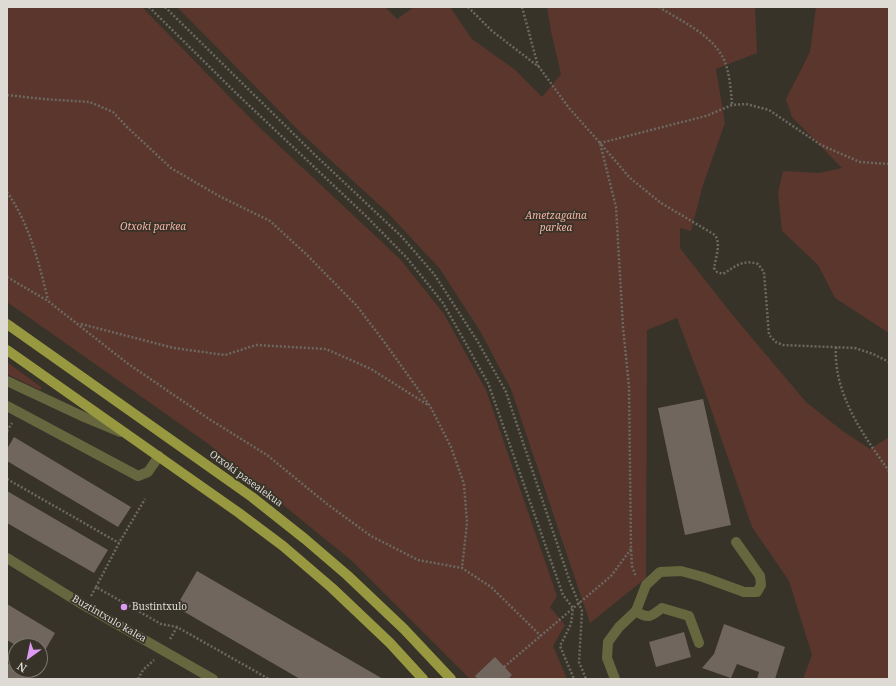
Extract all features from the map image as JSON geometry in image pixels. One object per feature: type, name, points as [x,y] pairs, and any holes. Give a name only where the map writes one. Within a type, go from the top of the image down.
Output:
[{"type":"main road","name":"Otxoki pasealekua","points":[[7,324],[252,497],[305,539],[404,629],[451,679]]},
{"type":"main road","points":[[7,350],[159,456],[283,546],[338,594],[390,643],[423,679]]},
{"type":"street","points":[[7,381],[84,417],[130,436]]},
{"type":"street","points":[[7,406],[138,476],[148,472],[159,456]]},
{"type":"street","points":[[615,679],[606,658],[608,642],[619,627],[636,611],[646,585],[660,572],[681,571],[703,577],[744,592],[757,592],[761,585],[760,576],[736,542]]},
{"type":"street","name":"Buztintxulo kalea","points":[[7,558],[85,606],[213,679]]},
{"type":"street","points":[[636,611],[643,616],[652,616],[662,608],[689,616],[699,643]]},
{"type":"path","points":[[150,7],[237,94],[367,217],[407,258],[443,303],[488,383],[563,595],[573,608],[571,624],[560,646],[574,679]]},
{"type":"path","points":[[165,7],[314,154],[402,237],[434,274],[478,342],[506,392],[570,582],[582,611],[580,662],[586,679]]},
{"type":"path","points":[[468,7],[492,31],[539,67],[569,108],[630,178],[661,203],[715,234],[718,239],[718,246],[714,268],[717,272],[723,274],[741,263],[750,261],[758,264],[764,272],[769,335],[776,342],[783,345],[855,348],[873,354],[889,362]]},
{"type":"path","points":[[522,7],[539,67]]},
{"type":"path","points":[[659,7],[708,39],[721,55],[725,63],[730,84],[732,105]]},
{"type":"path","points":[[7,95],[90,102],[113,112],[171,168],[219,196],[270,221],[306,254],[356,306],[385,343],[430,406],[451,447],[464,484],[467,524],[462,568]]},
{"type":"path","points":[[600,143],[706,116],[732,105],[746,104],[769,110],[821,145],[860,162],[889,164]]},
{"type":"path","points":[[600,143],[616,207],[623,328],[629,387],[632,566],[637,582],[643,593]]},
{"type":"path","points":[[7,192],[17,206],[30,239],[48,301]]},
{"type":"path","points":[[7,277],[48,301],[134,367],[208,419],[267,455],[327,504],[371,536],[418,560],[462,568],[491,587],[541,636]]},
{"type":"path","points":[[78,323],[174,348],[225,355],[256,345],[326,349],[371,369],[430,406]]},
{"type":"path","points":[[836,347],[835,361],[844,394],[861,431],[889,471]]},
{"type":"path","points":[[7,431],[13,420]]},
{"type":"path","points":[[7,479],[119,543]]},
{"type":"path","points":[[85,606],[145,499]]},
{"type":"path","points":[[504,667],[611,576],[631,549]]},
{"type":"path","points":[[96,587],[161,624],[177,627],[268,679]]},
{"type":"green space","name":"Otxoki parkea","points":[[7,7],[142,7],[258,126],[400,259],[444,314],[486,390],[557,596],[550,607],[565,625],[553,646],[567,679],[470,679],[352,561],[207,443],[7,302]]},
{"type":"green space","name":"Ametzagaina parkea","points":[[177,7],[385,7],[397,19],[414,7],[450,7],[472,39],[514,69],[542,97],[561,74],[547,7],[755,7],[757,53],[716,69],[725,123],[703,185],[691,231],[680,228],[680,248],[731,313],[806,402],[844,432],[870,449],[889,437],[889,679],[803,679],[812,655],[789,581],[752,527],[704,389],[677,318],[647,330],[646,578],[590,623],[511,389],[480,331],[440,269],[388,213],[301,133]]},
{"type":"green space","points":[[816,7],[889,7],[889,333],[835,298],[818,265],[782,231],[778,193],[783,171],[819,173],[842,168],[792,117],[786,99],[810,52]]},
{"type":"green space","points":[[7,362],[42,388],[40,390],[7,374]]},
{"type":"building","points":[[703,399],[731,525],[685,535],[658,408]]},
{"type":"building","points":[[14,437],[131,507],[118,527],[7,461],[7,449]]},
{"type":"building","points":[[7,491],[108,550],[94,573],[7,523]]},
{"type":"building","points":[[197,571],[383,679],[300,679],[176,607]]},
{"type":"building","points":[[7,604],[55,633],[48,645],[48,638],[8,638],[7,640]]},
{"type":"building","points":[[724,624],[785,647],[775,679],[757,679],[759,672],[737,664],[731,678],[702,668],[714,654]]},
{"type":"building","points":[[684,632],[691,657],[656,667],[649,642]]},
{"type":"building","points":[[495,657],[512,675],[508,679],[478,679],[475,676]]},
{"type":"building","points":[[7,663],[8,678],[29,678],[28,679],[7,679]]},
{"type":"place","name":"Bustintxulo","points":[[124,607]]}]
